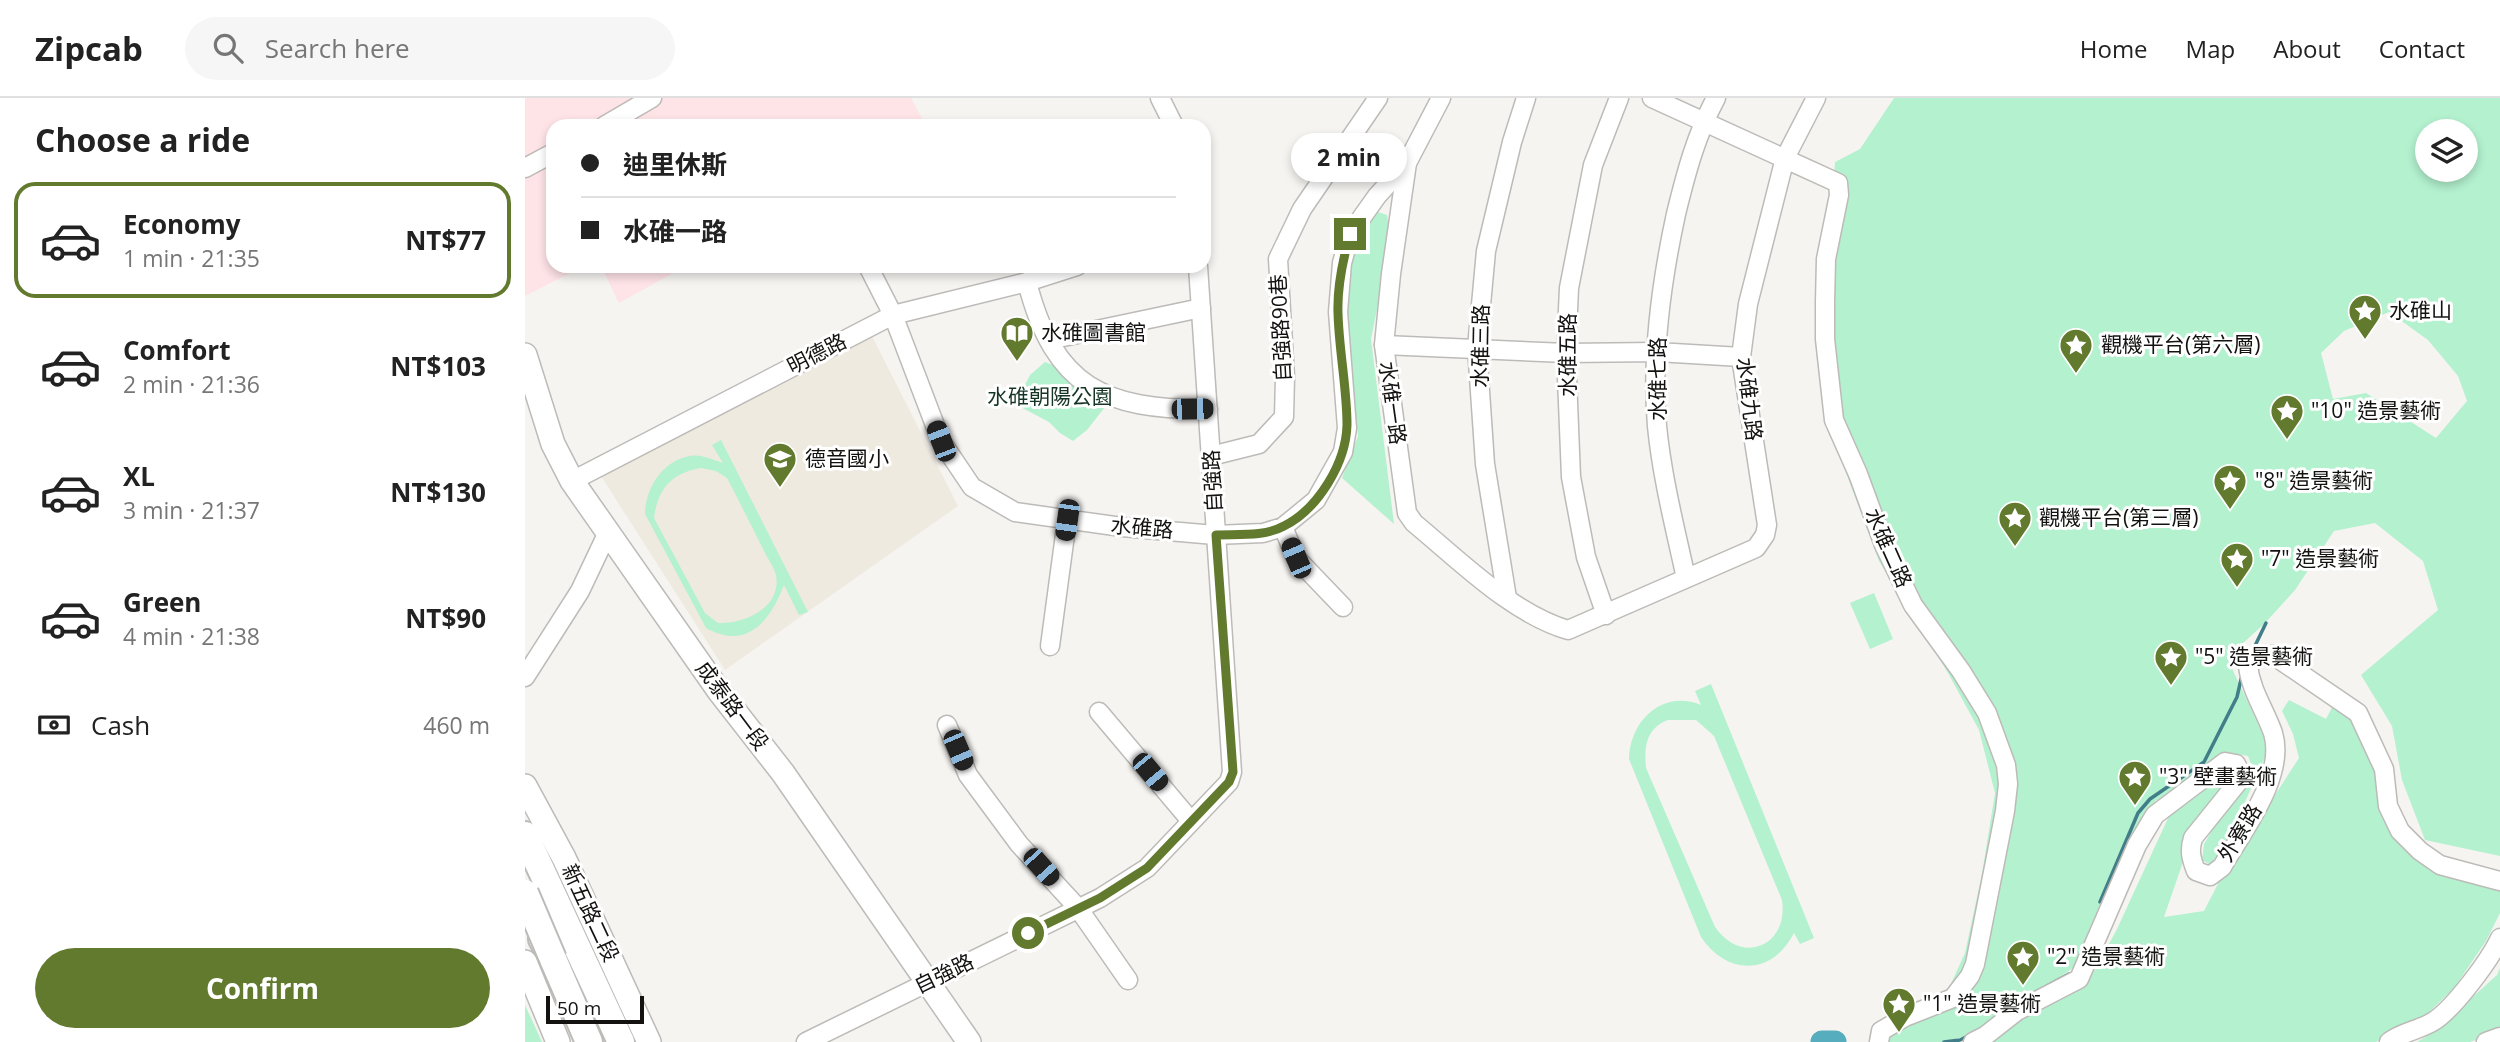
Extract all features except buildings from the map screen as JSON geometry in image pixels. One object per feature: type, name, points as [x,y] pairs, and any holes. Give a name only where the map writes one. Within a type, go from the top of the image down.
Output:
[{"type":"highway","points":[[525,835],[621,1042]]},
{"type":"highway","points":[[525,893],[589,1042]]},
{"type":"highway","points":[[525,911],[553,959]]},
{"type":"main road","name":"成泰路一段","points":[[525,355],[553,444],[572,481],[719,691],[783,773],[969,1042]]},
{"type":"main road","name":"新五路二段","points":[[525,786],[564,858],[649,1042]]},
{"type":"main road","name":"新五路二段","points":[[525,858],[613,1042]]},
{"type":"main road","points":[[525,893],[595,1042]]},
{"type":"main road","points":[[525,962],[558,1042]]},
{"type":"street","points":[[616,119],[652,98]]},
{"type":"street","points":[[1160,98],[1170,119]]},
{"type":"street","name":"自強路90巷","points":[[1211,456],[1259,444],[1284,416],[1285,377],[1277,259],[1302,209],[1378,98]]},
{"type":"street","name":"水碓一路","points":[[1216,535],[1263,533],[1283,527],[1316,500],[1343,452],[1347,428],[1338,312],[1342,263],[1350,234],[1377,196],[1407,163],[1441,98]]},
{"type":"street","name":"水碓三路","points":[[1507,598],[1485,464],[1477,348],[1486,251],[1512,142],[1526,98]]},
{"type":"street","name":"水碓五路","points":[[1606,615],[1586,557],[1571,477],[1566,353],[1569,288],[1593,165],[1619,98]]},
{"type":"street","name":"水碓二路","points":[[1652,98],[1838,183],[1839,195],[1826,259],[1825,302],[1825,339],[1834,420],[1884,545],[1913,605],[1962,671],[1987,713],[2006,765],[2008,784],[2003,824],[1975,964],[1970,976],[1953,998],[1905,1017],[1881,1031],[1879,1042]]},
{"type":"street","name":"水碓七路","points":[[1686,578],[1667,493],[1657,424],[1658,310],[1665,265],[1689,162],[1703,122],[1716,98]]},
{"type":"street","name":"水碓九路","points":[[1686,578],[1756,548],[1765,535],[1767,525],[1741,357],[1748,304],[1785,158],[1816,98]]},
{"type":"street","points":[[525,168],[546,157]]},
{"type":"street","name":"水碓一路","points":[[1407,163],[1384,345],[1407,513],[1414,523],[1507,598],[1553,625],[1568,630],[1606,615]]},
{"type":"street","name":"水碓路","points":[[872,273],[893,315],[941,441],[972,486],[1015,512],[1216,535]]},
{"type":"street","name":"明德路","points":[[572,481],[893,315],[1055,273]]},
{"type":"street","name":"自強路","points":[[806,1042],[1100,898],[1147,868],[1229,782],[1233,772],[1198,273]]},
{"type":"street","points":[[1027,282],[1036,315],[1061,359],[1078,378],[1098,393],[1147,406],[1207,409]]},
{"type":"street","points":[[1049,340],[1201,308]]},
{"type":"street","points":[[1384,345],[1566,353],[1657,352],[1741,357]]},
{"type":"street","points":[[1050,646],[1067,520]]},
{"type":"street","points":[[1283,527],[1296,558],[1343,607]]},
{"type":"street","points":[[525,677],[580,591],[608,531]]},
{"type":"street","points":[[1606,615],[1686,578]]},
{"type":"street","name":"外寮路","points":[[1973,1042],[2017,1012],[2079,979],[2137,845],[2155,815],[2225,762],[2236,764],[2240,772],[2238,782],[2193,838],[2190,848],[2196,871],[2210,876],[2222,867],[2269,783],[2276,762],[2272,731],[2250,681],[2248,666],[2257,657],[2273,655],[2358,713],[2384,769],[2388,806],[2400,831],[2420,851],[2440,865],[2500,881]]},
{"type":"street","points":[[1099,712],[1191,821]]},
{"type":"street","points":[[947,725],[968,775],[1019,844],[1078,908],[1128,980]]},
{"type":"street","points":[[2389,1042],[2432,1022],[2451,1007],[2500,939]]},
{"type":"street","points":[[2486,1042],[2500,1037]]},
{"type":"shaded area","points":[[525,98],[911,98],[922,119],[546,119],[546,273],[570,273],[525,296]]},
{"type":"shaded area","points":[[604,273],[673,273],[619,303]]},
{"type":"shaded area","name":"德音國小","points":[[872,336],[958,506],[725,670],[599,473]]},
{"type":"green space","points":[[1894,98],[2500,98],[2500,856],[2425,840],[2402,780],[2392,726],[2361,675],[2438,610],[2423,561],[2375,523],[2334,531],[2295,590],[2265,623],[2227,658],[2263,734],[2267,753],[2231,833],[2211,865],[2202,860],[2204,844],[2251,764],[2248,756],[2231,753],[2162,801],[2156,800],[2113,902],[2080,963],[1978,1033],[1943,1042],[1882,1042],[1876,1031],[1949,988],[1965,953],[1982,874],[1995,793],[1979,730],[1948,673],[1879,561],[1833,438],[1815,305],[1835,162],[1860,149]],"holes":[[[2389,312],[2428,340],[2458,376],[2467,401],[2436,438],[2366,393],[2333,399],[2321,353],[2344,331]]]},
{"type":"green space","points":[[1369,209],[1387,215],[1391,240],[1371,339],[1394,524],[1342,478],[1358,436],[1345,318],[1349,266],[1357,233]]},
{"type":"green space","name":"水碓朝陽公園","points":[[1045,362],[1055,366],[1064,378],[1105,407],[1087,430],[1073,441],[1049,422],[1015,404],[1030,375]]},
{"type":"green space","points":[[721,440],[808,612],[799,615],[784,585],[772,610],[755,629],[734,636],[706,628],[645,514],[652,486],[657,477],[672,463],[694,456],[723,463],[712,445]],"holes":[[[701,468],[716,471],[727,478],[776,575],[776,587],[767,605],[749,617],[728,623],[718,623],[705,613],[654,518],[659,498],[674,478]]]},
{"type":"green space","points":[[1874,593],[1893,639],[1870,649],[1850,603]]},
{"type":"green space","points":[[1711,684],[1814,938],[1800,944],[1794,933],[1774,957],[1749,966],[1723,959],[1701,937],[1629,759],[1635,732],[1642,721],[1661,705],[1673,701],[1701,705],[1695,691]],"holes":[[[1668,720],[1696,720],[1714,736],[1782,900],[1782,916],[1778,929],[1771,939],[1750,948],[1738,946],[1726,939],[1715,927],[1646,768],[1646,746],[1655,728]]]},
{"type":"green space","points":[[2337,698],[2373,747],[2388,819],[2425,858],[2500,878],[2500,913],[2486,941],[2454,988],[2427,1014],[2376,1042],[1965,1042],[2014,1023],[2095,970],[2169,816],[2222,775],[2231,781],[2184,859],[2164,917],[2204,911],[2221,878],[2299,758],[2293,734],[2282,711],[2289,700],[2326,719]]},
{"type":"green space","points":[[2500,968],[2500,1032],[2470,1042],[2417,1042],[2434,1032],[2497,975]]},
{"type":"green space","points":[[525,1005],[542,1042],[525,1042]]},
{"type":"waterway","points":[[2252,652],[2266,623]]},
{"type":"waterway","points":[[2100,902],[2138,813],[2150,799],[2204,762],[2237,697],[2242,675]]},
{"type":"waterway","points":[[2027,997],[2069,974]]},
{"type":"waterway","points":[[1944,1042],[1968,1036]]},
{"type":"waterway","points":[[1822,1042],[1835,1042]]},
{"type":"place","name":"水碓山","points":[[2365,341]]},
{"type":"place","name":"水碓圖書館","points":[[1017,363]]},
{"type":"place","name":"觀機平台(第六層)","points":[[2076,375]]},
{"type":"place","name":"\"10\" 造景藝術","points":[[2287,441]]},
{"type":"place","name":"德音國小","points":[[780,489]]},
{"type":"place","name":"\"8\" 造景藝術","points":[[2230,511]]},
{"type":"place","name":"觀機平台(第三層)","points":[[2015,548]]},
{"type":"place","name":"\"7\" 造景藝術","points":[[2237,589]]},
{"type":"place","name":"\"5\" 造景藝術","points":[[2171,687]]},
{"type":"place","name":"\"3\" 壁畫藝術","points":[[2135,807]]},
{"type":"place","name":"\"2\" 造景藝術","points":[[2023,987]]},
{"type":"place","name":"\"1\" 造景藝術","points":[[1899,1034]]},
{"type":"route","points":[[1028,933],[1100,898],[1147,868],[1229,782],[1233,772],[1227,723],[1216,535],[1263,533],[1283,527],[1296,519],[1316,500],[1343,452],[1347,428],[1338,312],[1342,263],[1350,234]]}]
